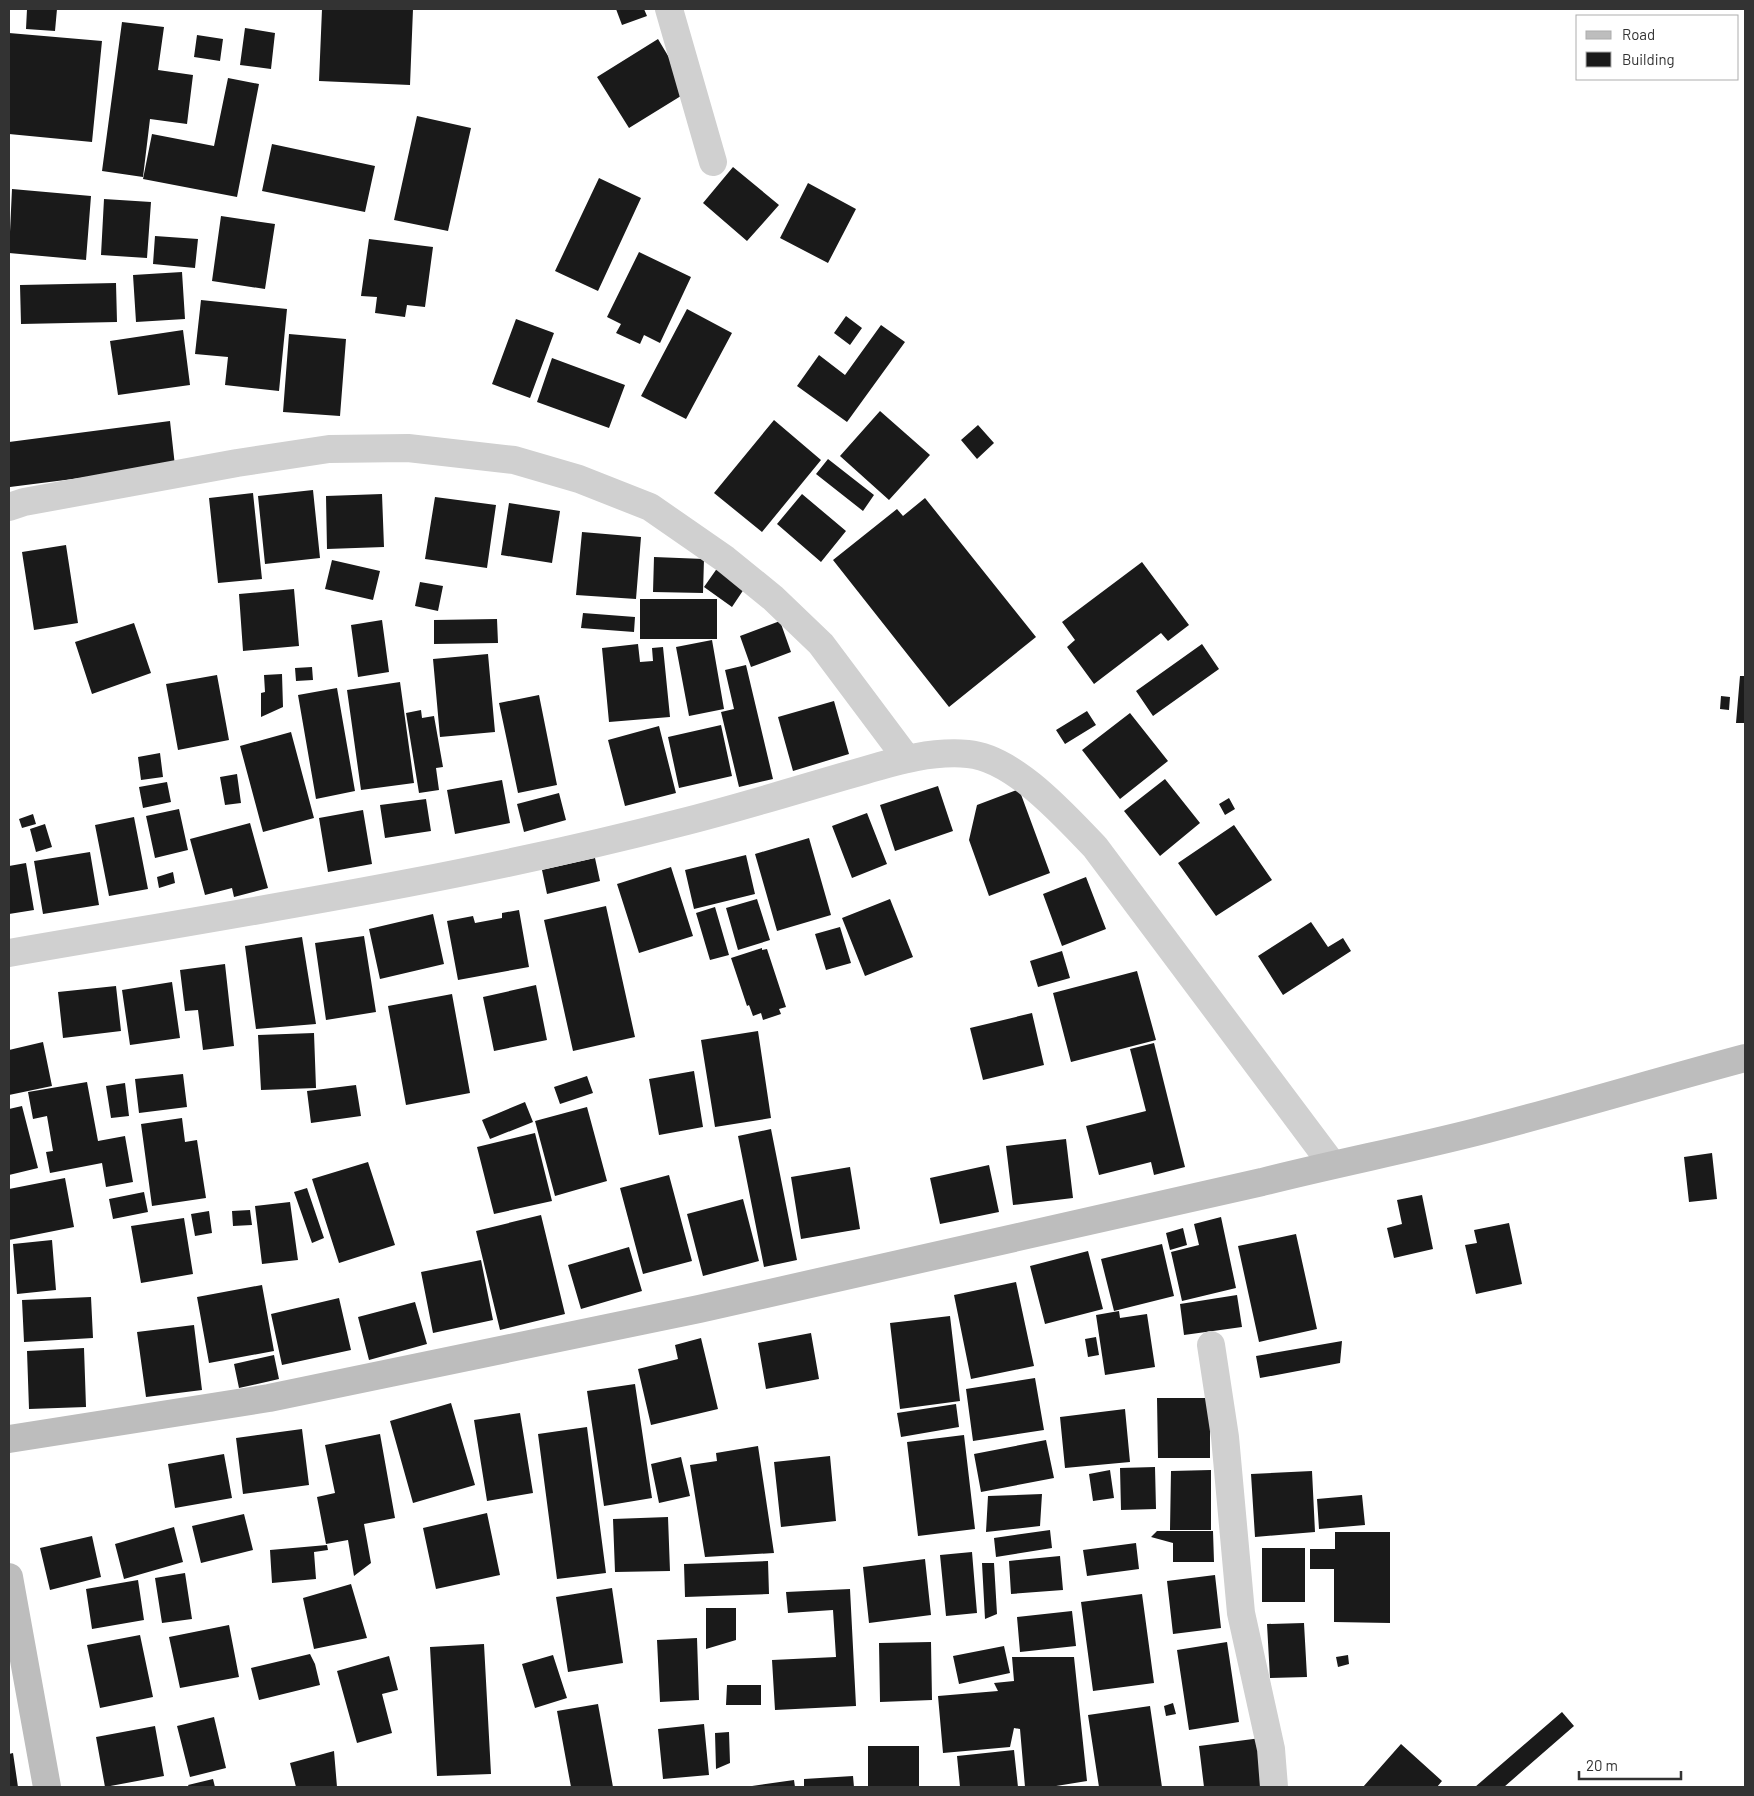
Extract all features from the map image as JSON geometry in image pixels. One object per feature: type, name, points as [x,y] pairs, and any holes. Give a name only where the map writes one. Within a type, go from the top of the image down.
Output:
[{"type":"street","points":[[669,9],[713,162]]},
{"type":"street","points":[[9,507],[34,500],[238,463],[329,449],[408,448],[514,460],[579,479],[650,507],[725,559],[773,598],[821,644],[907,758]]},
{"type":"street","points":[[9,953],[457,874],[679,823],[907,758],[971,754],[993,761],[1022,777],[1054,804],[1095,847],[1332,1164]]},
{"type":"street","points":[[9,1439],[269,1398],[670,1315],[1253,1185],[1332,1164],[1472,1133],[1576,1106],[1745,1058]]},
{"type":"street","points":[[1211,1345],[1225,1437],[1241,1613],[1271,1750],[1274,1787]]},
{"type":"street","points":[[9,1577],[47,1787]]},
{"type":"building","points":[[27,9],[57,9],[55,31],[26,29]]},
{"type":"building","points":[[322,9],[413,9],[410,85],[319,81]]},
{"type":"building","points":[[616,9],[644,9],[647,16],[622,25]]},
{"type":"building","points":[[122,22],[164,27],[158,70],[193,75],[187,124],[150,119],[143,177],[102,171]]},
{"type":"building","points":[[245,28],[275,33],[271,69],[240,65]]},
{"type":"building","points":[[9,33],[102,41],[92,142],[9,134]]},
{"type":"building","points":[[197,35],[223,39],[220,61],[194,57]]},
{"type":"building","points":[[658,39],[689,91],[629,128],[597,77]]},
{"type":"building","points":[[228,78],[259,84],[237,197],[143,179],[152,134],[214,146]]},
{"type":"building","points":[[417,116],[471,128],[448,231],[394,220]]},
{"type":"building","points":[[272,144],[375,166],[365,212],[262,191]]},
{"type":"building","points":[[733,167],[779,205],[747,241],[703,203]]},
{"type":"building","points":[[599,178],[641,198],[598,291],[555,271]]},
{"type":"building","points":[[808,183],[856,209],[828,263],[780,238]]},
{"type":"building","points":[[12,189],[91,196],[86,260],[9,253]]},
{"type":"building","points":[[104,199],[151,202],[147,258],[101,255]]},
{"type":"building","points":[[221,216],[275,224],[265,289],[212,281]]},
{"type":"building","points":[[155,236],[198,239],[195,268],[153,264]]},
{"type":"building","points":[[369,239],[433,247],[425,307],[407,305],[405,317],[375,313],[377,297],[361,296]]},
{"type":"building","points":[[639,252],[691,277],[660,343],[644,335],[640,344],[616,333],[621,324],[607,317]]},
{"type":"building","points":[[182,272],[185,319],[136,322],[133,275]]},
{"type":"building","points":[[116,283],[117,322],[21,324],[20,285]]},
{"type":"building","points":[[201,300],[287,309],[279,391],[225,385],[228,357],[195,354]]},
{"type":"building","points":[[687,309],[732,333],[686,419],[641,396]]},
{"type":"building","points":[[846,316],[862,328],[850,345],[834,333]]},
{"type":"building","points":[[516,319],[554,333],[530,398],[492,384]]},
{"type":"building","points":[[881,325],[905,342],[847,422],[797,386],[819,355],[845,375]]},
{"type":"building","points":[[183,330],[190,385],[118,395],[110,341]]},
{"type":"building","points":[[289,334],[346,339],[340,416],[283,412]]},
{"type":"building","points":[[552,358],[625,385],[609,428],[537,402]]},
{"type":"building","points":[[880,411],[930,455],[889,500],[840,456]]},
{"type":"building","points":[[774,420],[821,460],[762,532],[714,493]]},
{"type":"building","points":[[170,421],[175,466],[10,487],[9,442]]},
{"type":"building","points":[[978,425],[994,443],[977,459],[961,440]]},
{"type":"building","points":[[828,459],[874,495],[863,511],[816,474]]},
{"type":"building","points":[[313,490],[320,558],[265,564],[258,496]]},
{"type":"building","points":[[253,493],[262,579],[218,583],[209,498]]},
{"type":"building","points":[[382,494],[384,547],[327,549],[326,496]]},
{"type":"building","points":[[802,494],[846,531],[821,562],[777,524]]},
{"type":"building","points":[[435,497],[496,505],[487,568],[425,559]]},
{"type":"building","points":[[925,498],[1036,637],[949,707],[833,560],[897,509],[903,516]]},
{"type":"building","points":[[509,503],[560,511],[552,563],[501,555]]},
{"type":"building","points":[[582,532],[641,537],[636,599],[576,595]]},
{"type":"building","points":[[66,545],[78,623],[34,630],[22,552]]},
{"type":"building","points":[[654,557],[704,559],[703,593],[653,592]]},
{"type":"building","points":[[332,560],[380,571],[373,600],[325,589]]},
{"type":"building","points":[[1142,562],[1189,625],[1168,641],[1161,633],[1094,684],[1067,647],[1075,640],[1062,622]]},
{"type":"building","points":[[718,567],[746,586],[732,607],[704,587]]},
{"type":"building","points":[[420,582],[443,586],[438,611],[415,606]]},
{"type":"building","points":[[294,589],[299,646],[243,651],[239,594]]},
{"type":"building","points":[[640,599],[717,599],[717,639],[640,639]]},
{"type":"building","points":[[583,613],[635,617],[634,632],[581,628]]},
{"type":"building","points":[[497,619],[498,643],[434,644],[434,620]]},
{"type":"building","points":[[382,620],[389,672],[358,677],[351,625]]},
{"type":"building","points":[[780,621],[791,652],[751,667],[740,636]]},
{"type":"building","points":[[134,623],[151,673],[92,694],[75,642]]},
{"type":"building","points":[[712,640],[724,709],[689,716],[676,647]]},
{"type":"building","points":[[638,644],[640,662],[653,661],[652,648],[663,647],[670,717],[609,722],[602,648]]},
{"type":"building","points":[[1202,644],[1219,669],[1153,716],[1136,691]]},
{"type":"building","points":[[488,654],[495,732],[440,737],[433,659]]},
{"type":"building","points":[[746,665],[773,779],[739,787],[721,712],[734,709],[725,670]]},
{"type":"building","points":[[312,667],[313,680],[296,681],[295,668]]},
{"type":"building","points":[[282,674],[283,707],[261,717],[261,693],[265,692],[264,675]]},
{"type":"building","points":[[217,675],[229,740],[178,750],[166,684]]},
{"type":"building","points":[[1740,676],[1745,676],[1745,723],[1736,723]]},
{"type":"building","points":[[400,682],[414,783],[361,790],[347,690]]},
{"type":"building","points":[[337,688],[355,791],[316,799],[298,695]]},
{"type":"building","points":[[539,695],[557,785],[518,793],[499,703]]},
{"type":"building","points":[[1721,696],[1730,697],[1729,710],[1720,709]]},
{"type":"building","points":[[834,701],[849,754],[793,771],[778,717]]},
{"type":"building","points":[[421,710],[422,718],[434,716],[443,767],[436,768],[439,790],[419,793],[406,713]]},
{"type":"building","points":[[1087,711],[1096,725],[1065,744],[1056,730]]},
{"type":"building","points":[[1130,713],[1168,761],[1120,799],[1082,750]]},
{"type":"building","points":[[721,725],[732,776],[679,788],[668,737]]},
{"type":"building","points":[[659,726],[676,793],[625,806],[608,740]]},
{"type":"building","points":[[291,732],[314,818],[263,832],[240,746]]},
{"type":"building","points":[[160,753],[163,777],[141,780],[138,757]]},
{"type":"building","points":[[237,774],[241,803],[225,805],[220,777]]},
{"type":"building","points":[[1165,779],[1200,823],[1160,856],[1124,811]]},
{"type":"building","points":[[502,780],[510,823],[455,834],[447,790]]},
{"type":"building","points":[[167,782],[171,802],[143,808],[139,787]]},
{"type":"building","points":[[938,786],[953,831],[895,851],[880,805]]},
{"type":"building","points":[[1019,789],[1050,873],[989,896],[969,840],[977,805]]},
{"type":"building","points":[[559,793],[566,820],[524,832],[517,804]]},
{"type":"building","points":[[1229,798],[1235,809],[1225,815],[1219,804]]},
{"type":"building","points":[[426,799],[431,831],[385,838],[380,805]]},
{"type":"building","points":[[179,809],[188,850],[155,858],[146,816]]},
{"type":"building","points":[[363,810],[372,864],[328,872],[319,818]]},
{"type":"building","points":[[867,813],[887,864],[852,878],[832,826]]},
{"type":"building","points":[[33,814],[36,824],[22,828],[19,819]]},
{"type":"building","points":[[134,817],[148,889],[109,896],[95,825]]},
{"type":"building","points":[[250,823],[268,888],[234,897],[232,888],[205,895],[190,839]]},
{"type":"building","points":[[45,824],[52,847],[36,852],[30,829]]},
{"type":"building","points":[[1234,825],[1272,880],[1216,916],[1178,863]]},
{"type":"building","points":[[809,838],[831,915],[777,931],[755,854]]},
{"type":"building","points":[[90,852],[99,905],[43,914],[34,861]]},
{"type":"building","points":[[746,855],[755,894],[694,909],[685,870]]},
{"type":"building","points":[[595,858],[600,881],[547,894],[542,870]]},
{"type":"building","points":[[26,863],[34,910],[9,914],[9,866]]},
{"type":"building","points":[[671,867],[693,936],[639,953],[617,884]]},
{"type":"building","points":[[173,872],[175,883],[159,888],[157,877]]},
{"type":"building","points":[[1086,877],[1106,929],[1062,946],[1043,894]]},
{"type":"building","points":[[757,899],[770,940],[738,950],[726,908]]},
{"type":"building","points":[[890,899],[913,957],[865,976],[842,918]]},
{"type":"building","points":[[606,906],[635,1037],[573,1051],[544,920]]},
{"type":"building","points":[[715,907],[729,955],[710,960],[696,913]]},
{"type":"building","points":[[519,910],[529,967],[458,980],[447,921],[473,916],[475,923],[502,918],[502,913]]},
{"type":"building","points":[[433,914],[444,964],[380,979],[369,929]]},
{"type":"building","points":[[1311,922],[1328,947],[1343,938],[1351,951],[1283,995],[1258,956]]},
{"type":"building","points":[[840,927],[851,963],[826,970],[815,934]]},
{"type":"building","points":[[364,936],[376,1012],[326,1020],[315,943]]},
{"type":"building","points":[[302,937],[316,1024],[256,1029],[245,946]]},
{"type":"building","points":[[762,948],[762,950],[767,949],[786,1007],[779,1009],[781,1014],[763,1020],[761,1013],[753,1016],[749,1005],[747,1006],[731,958]]},
{"type":"building","points":[[1062,951],[1070,978],[1038,987],[1030,961]]},
{"type":"building","points":[[225,964],[234,1046],[203,1050],[198,1010],[185,1011],[180,970]]},
{"type":"building","points":[[1137,971],[1156,1040],[1071,1062],[1053,993]]},
{"type":"building","points":[[172,982],[180,1038],[130,1045],[122,990]]},
{"type":"building","points":[[536,985],[547,1040],[494,1051],[483,997]]},
{"type":"building","points":[[116,986],[121,1031],[63,1038],[58,992]]},
{"type":"building","points":[[452,994],[470,1093],[406,1105],[388,1006]]},
{"type":"building","points":[[1032,1013],[1044,1065],[983,1080],[970,1028]]},
{"type":"building","points":[[758,1031],[771,1118],[715,1127],[701,1040]]},
{"type":"building","points":[[314,1033],[316,1088],[261,1090],[258,1035]]},
{"type":"building","points":[[43,1042],[52,1086],[9,1095],[9,1050]]},
{"type":"building","points":[[1154,1043],[1185,1167],[1154,1175],[1151,1162],[1099,1175],[1086,1126],[1146,1111],[1130,1049]]},
{"type":"building","points":[[694,1071],[703,1127],[659,1135],[649,1079]]},
{"type":"building","points":[[183,1074],[187,1107],[139,1113],[135,1079]]},
{"type":"building","points":[[587,1076],[593,1093],[560,1104],[554,1087]]},
{"type":"building","points":[[87,1082],[98,1141],[125,1136],[133,1182],[106,1187],[102,1163],[50,1173],[46,1152],[53,1151],[47,1116],[33,1119],[28,1092]]},
{"type":"building","points":[[125,1083],[129,1116],[111,1118],[106,1086]]},
{"type":"building","points":[[356,1085],[361,1116],[311,1123],[307,1091]]},
{"type":"building","points":[[525,1102],[533,1122],[490,1139],[482,1120]]},
{"type":"building","points":[[22,1106],[38,1168],[9,1175],[9,1109]]},
{"type":"building","points":[[587,1107],[607,1181],[555,1196],[535,1121]]},
{"type":"building","points":[[182,1118],[185,1142],[197,1140],[206,1198],[152,1206],[141,1124]]},
{"type":"building","points":[[771,1129],[797,1260],[764,1267],[738,1136]]},
{"type":"building","points":[[535,1133],[552,1201],[494,1214],[477,1147]]},
{"type":"building","points":[[1066,1139],[1073,1198],[1013,1205],[1006,1146]]},
{"type":"building","points":[[1712,1153],[1717,1199],[1689,1202],[1684,1157]]},
{"type":"building","points":[[368,1162],[395,1245],[339,1263],[312,1179]]},
{"type":"building","points":[[989,1165],[999,1212],[940,1224],[930,1178]]},
{"type":"building","points":[[850,1167],[860,1229],[801,1239],[791,1177]]},
{"type":"building","points":[[669,1175],[692,1261],[643,1274],[620,1188]]},
{"type":"building","points":[[65,1178],[74,1227],[9,1240],[9,1189]]},
{"type":"building","points":[[307,1188],[324,1238],[312,1243],[294,1192]]},
{"type":"building","points":[[144,1192],[148,1212],[113,1219],[109,1199]]},
{"type":"building","points":[[1422,1195],[1433,1249],[1394,1258],[1387,1228],[1402,1224],[1397,1200]]},
{"type":"building","points":[[743,1199],[759,1261],[703,1276],[687,1214]]},
{"type":"building","points":[[290,1202],[298,1260],[262,1264],[255,1206]]},
{"type":"building","points":[[250,1210],[252,1225],[233,1226],[232,1211]]},
{"type":"building","points":[[209,1211],[212,1233],[195,1236],[191,1214]]},
{"type":"building","points":[[541,1215],[565,1314],[500,1330],[476,1231]]},
{"type":"building","points":[[1221,1217],[1236,1288],[1182,1301],[1171,1252],[1199,1245],[1194,1224]]},
{"type":"building","points":[[184,1218],[193,1274],[141,1283],[131,1226]]},
{"type":"building","points":[[1509,1223],[1522,1284],[1476,1294],[1465,1245],[1477,1243],[1474,1230]]},
{"type":"building","points":[[1183,1228],[1187,1245],[1170,1250],[1166,1233]]},
{"type":"building","points":[[1296,1234],[1317,1329],[1259,1342],[1238,1246]]},
{"type":"building","points":[[52,1240],[56,1290],[17,1294],[13,1244]]},
{"type":"building","points":[[1162,1244],[1174,1296],[1114,1311],[1101,1259]]},
{"type":"building","points":[[629,1247],[642,1291],[581,1309],[568,1265]]},
{"type":"building","points":[[1088,1251],[1103,1309],[1045,1324],[1030,1266]]},
{"type":"building","points":[[481,1260],[493,1320],[433,1333],[421,1272]]},
{"type":"building","points":[[1016,1282],[1034,1366],[971,1379],[954,1295]]},
{"type":"building","points":[[262,1285],[274,1351],[209,1363],[197,1297]]},
{"type":"building","points":[[1237,1295],[1242,1327],[1184,1335],[1180,1304]]},
{"type":"building","points":[[91,1297],[93,1338],[24,1342],[22,1300]]},
{"type":"building","points":[[339,1298],[351,1350],[282,1365],[271,1314]]},
{"type":"building","points":[[415,1302],[427,1344],[369,1360],[358,1317]]},
{"type":"building","points":[[1119,1311],[1120,1318],[1147,1314],[1155,1367],[1105,1375],[1096,1315]]},
{"type":"building","points":[[950,1316],[960,1401],[900,1409],[890,1323]]},
{"type":"building","points":[[194,1325],[202,1390],[146,1397],[137,1332]]},
{"type":"building","points":[[811,1333],[819,1379],[766,1389],[758,1343]]},
{"type":"building","points":[[1096,1337],[1099,1355],[1088,1357],[1085,1339]]},
{"type":"building","points":[[701,1338],[718,1409],[651,1425],[638,1369],[678,1359],[675,1345]]},
{"type":"building","points":[[1342,1341],[1340,1363],[1260,1378],[1256,1356]]},
{"type":"building","points":[[84,1348],[86,1407],[29,1409],[27,1351]]},
{"type":"building","points":[[274,1355],[279,1379],[239,1388],[234,1364]]},
{"type":"building","points":[[1035,1378],[1044,1430],[973,1441],[966,1389]]},
{"type":"building","points":[[635,1384],[652,1498],[604,1506],[587,1391]]},
{"type":"building","points":[[1157,1398],[1210,1398],[1210,1458],[1158,1458]]},
{"type":"building","points":[[451,1403],[475,1485],[413,1503],[390,1421]]},
{"type":"building","points":[[956,1404],[959,1427],[901,1437],[897,1413]]},
{"type":"building","points":[[1125,1409],[1130,1462],[1065,1468],[1060,1417]]},
{"type":"building","points":[[520,1413],[533,1493],[487,1501],[474,1420]]},
{"type":"building","points":[[587,1427],[606,1573],[557,1579],[538,1434]]},
{"type":"building","points":[[302,1429],[309,1485],[243,1494],[236,1438]]},
{"type":"building","points":[[380,1434],[395,1518],[364,1524],[371,1563],[354,1576],[348,1540],[326,1544],[317,1497],[335,1493],[325,1445]]},
{"type":"building","points":[[964,1435],[975,1529],[918,1536],[907,1442]]},
{"type":"building","points":[[1046,1440],[1054,1478],[981,1492],[974,1454]]},
{"type":"building","points":[[758,1446],[774,1553],[705,1557],[690,1465],[717,1461],[716,1453]]},
{"type":"building","points":[[224,1454],[232,1498],[175,1508],[168,1464]]},
{"type":"building","points":[[830,1456],[836,1521],[781,1527],[774,1462]]},
{"type":"building","points":[[681,1457],[690,1496],[659,1503],[651,1464]]},
{"type":"building","points":[[1155,1467],[1156,1509],[1121,1510],[1120,1468]]},
{"type":"building","points":[[1110,1470],[1114,1498],[1093,1501],[1089,1474]]},
{"type":"building","points":[[1211,1470],[1211,1530],[1170,1530],[1171,1471]]},
{"type":"building","points":[[1312,1471],[1315,1532],[1255,1537],[1251,1474]]},
{"type":"building","points":[[1042,1494],[1040,1526],[986,1532],[988,1496]]},
{"type":"building","points":[[1362,1495],[1365,1525],[1319,1529],[1317,1499]]},
{"type":"building","points":[[487,1513],[500,1575],[436,1589],[423,1528]]},
{"type":"building","points":[[244,1514],[253,1550],[201,1563],[192,1526]]},
{"type":"building","points":[[668,1517],[670,1571],[615,1572],[613,1519]]},
{"type":"building","points":[[174,1527],[183,1562],[124,1579],[115,1544]]},
{"type":"building","points":[[1050,1530],[1052,1548],[996,1557],[994,1538]]},
{"type":"building","points":[[1157,1531],[1213,1531],[1214,1562],[1173,1562],[1173,1543],[1151,1537]]},
{"type":"building","points":[[1335,1532],[1390,1532],[1390,1623],[1334,1622],[1334,1569],[1310,1569],[1310,1549],[1335,1549]]},
{"type":"building","points":[[92,1536],[101,1577],[50,1590],[40,1548]]},
{"type":"building","points":[[1136,1543],[1139,1569],[1087,1576],[1083,1550]]},
{"type":"building","points":[[327,1545],[328,1550],[314,1552],[316,1579],[272,1583],[270,1550]]},
{"type":"building","points":[[1262,1548],[1305,1548],[1305,1602],[1262,1602]]},
{"type":"building","points":[[972,1552],[977,1613],[946,1616],[940,1555]]},
{"type":"building","points":[[1060,1556],[1063,1590],[1011,1594],[1009,1561]]},
{"type":"building","points":[[925,1559],[931,1615],[869,1623],[863,1567]]},
{"type":"building","points":[[768,1561],[769,1594],[685,1597],[684,1564]]},
{"type":"building","points":[[982,1563],[994,1563],[997,1614],[985,1619]]},
{"type":"building","points":[[185,1573],[192,1619],[162,1623],[155,1578]]},
{"type":"building","points":[[1215,1575],[1221,1628],[1173,1634],[1167,1581]]},
{"type":"building","points":[[138,1580],[144,1620],[92,1629],[86,1589]]},
{"type":"building","points":[[351,1584],[367,1638],[314,1649],[303,1598]]},
{"type":"building","points":[[612,1588],[623,1663],[568,1672],[556,1597]]},
{"type":"building","points":[[850,1589],[856,1706],[775,1710],[772,1660],[836,1657],[833,1610],[788,1613],[786,1592]]},
{"type":"building","points":[[1142,1594],[1154,1683],[1093,1691],[1081,1602]]},
{"type":"building","points":[[706,1608],[736,1608],[736,1640],[706,1649]]},
{"type":"building","points":[[1072,1611],[1076,1646],[1020,1652],[1017,1617]]},
{"type":"building","points":[[1304,1623],[1307,1677],[1270,1678],[1267,1624]]},
{"type":"building","points":[[229,1625],[239,1677],[180,1688],[169,1637]]},
{"type":"building","points":[[140,1635],[153,1697],[100,1708],[87,1645]]},
{"type":"building","points":[[697,1638],[699,1700],[660,1702],[657,1640]]},
{"type":"building","points":[[931,1642],[932,1700],[880,1702],[879,1643]]},
{"type":"building","points":[[1227,1642],[1239,1722],[1189,1730],[1177,1650]]},
{"type":"building","points":[[484,1644],[491,1774],[437,1776],[430,1647]]},
{"type":"building","points":[[1004,1646],[1010,1673],[959,1684],[953,1656]]},
{"type":"building","points":[[310,1654],[315,1664],[320,1685],[259,1700],[251,1668]]},
{"type":"building","points":[[553,1655],[567,1698],[535,1708],[522,1664]]},
{"type":"building","points":[[1348,1655],[1349,1664],[1338,1667],[1336,1657]]},
{"type":"building","points":[[389,1656],[398,1690],[382,1694],[392,1733],[357,1743],[337,1671]]},
{"type":"building","points":[[1012,1657],[1074,1657],[1087,1781],[1050,1787],[1025,1787],[1020,1729],[1014,1728],[1010,1747],[943,1753],[938,1696],[998,1691],[994,1683],[1014,1681]]},
{"type":"building","points":[[727,1685],[761,1685],[761,1705],[726,1705]]},
{"type":"building","points":[[1173,1703],[1176,1714],[1166,1716],[1164,1706]]},
{"type":"building","points":[[598,1704],[613,1787],[571,1787],[557,1711]]},
{"type":"building","points":[[1150,1706],[1162,1787],[1099,1787],[1088,1715]]},
{"type":"building","points":[[1562,1712],[1574,1726],[1504,1787],[1475,1787]]},
{"type":"building","points":[[214,1717],[226,1768],[190,1777],[177,1726]]},
{"type":"building","points":[[704,1724],[709,1775],[663,1779],[658,1729]]},
{"type":"building","points":[[155,1726],[164,1776],[105,1787],[96,1737]]},
{"type":"building","points":[[729,1732],[730,1763],[716,1769],[715,1733]]},
{"type":"building","points":[[1261,1738],[1267,1787],[1204,1787],[1199,1746]]},
{"type":"building","points":[[1401,1744],[1442,1781],[1437,1787],[1363,1787]]},
{"type":"building","points":[[868,1746],[919,1746],[919,1787],[868,1787]]},
{"type":"building","points":[[1014,1750],[1018,1787],[960,1787],[957,1756]]},
{"type":"building","points":[[334,1751],[337,1787],[296,1787],[290,1763]]},
{"type":"building","points":[[13,1753],[18,1787],[9,1787],[9,1754]]},
{"type":"building","points":[[853,1776],[854,1787],[804,1787],[804,1779]]},
{"type":"building","points":[[213,1779],[215,1787],[189,1787],[188,1785]]},
{"type":"building","points":[[794,1780],[795,1787],[752,1787],[752,1786]]}]
